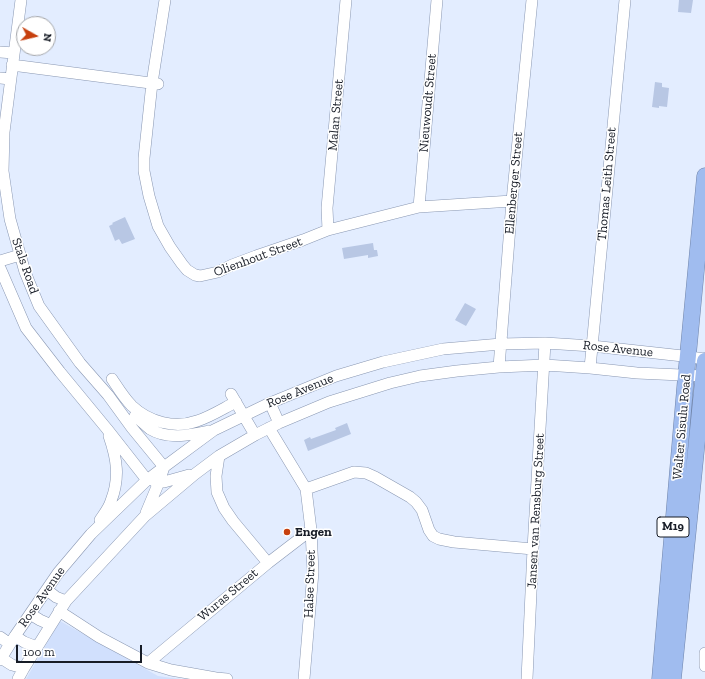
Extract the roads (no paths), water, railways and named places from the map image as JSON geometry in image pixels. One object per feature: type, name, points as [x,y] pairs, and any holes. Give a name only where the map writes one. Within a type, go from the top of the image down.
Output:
[{"type":"highway","name":"Walter Sisulu Road","points":[[673,679],[675,592],[683,500],[686,376],[701,272],[705,176]]},
{"type":"highway","name":"Walter Sisulu Road","points":[[683,500],[704,365]]},
{"type":"highway","name":"Walter Sisulu Road","points":[[660,679],[675,592]]},
{"type":"street","name":"Stals Road","points":[[21,0],[12,65],[5,78],[3,171],[10,219],[25,272],[39,306],[80,363],[164,467]]},
{"type":"street","name":"Olienhout Street","points":[[165,0],[144,158],[144,171],[158,226],[170,247],[187,270],[195,275],[200,276],[218,272],[232,265],[328,230],[419,207],[512,201]]},
{"type":"street","name":"Malan Street","points":[[328,230],[327,208],[346,0]]},
{"type":"street","name":"Nieuwoudt Street","points":[[419,207],[437,0]]},
{"type":"street","name":"Ellenberger Street","points":[[499,367],[512,201],[532,0]]},
{"type":"street","name":"Thomas Leith Street","points":[[590,368],[625,0]]},
{"type":"street","points":[[0,52],[14,53]]},
{"type":"street","points":[[12,65],[155,83]]},
{"type":"street","points":[[0,261],[20,255]]},
{"type":"street","name":"Stals Road","points":[[0,268],[26,328],[147,480]]},
{"type":"street","name":"Rose Avenue","points":[[0,659],[58,573],[91,534],[147,480],[214,430],[270,403],[336,376],[383,362],[443,349],[500,344],[545,343],[592,346],[688,357],[704,365]]},
{"type":"street","name":"Jansen van Rensburg Street","points":[[527,679],[545,343]]},
{"type":"street","name":"Rose Avenue","points":[[18,679],[66,601],[146,516],[195,474],[219,456],[255,434],[329,402],[390,383],[420,376],[499,367],[545,365],[686,376],[704,365]]},
{"type":"street","points":[[214,430],[181,436],[164,435],[158,433],[150,429],[104,391],[115,378],[132,406],[148,418],[166,424],[182,425],[198,421],[233,398],[255,434]]},
{"type":"street","name":"Halse Street","points":[[270,403],[274,426],[306,489],[311,530],[313,572],[304,679]]},
{"type":"street","points":[[91,534],[111,502],[117,481],[117,468],[114,451],[107,429]]},
{"type":"street","points":[[219,456],[216,476],[217,492],[224,508],[232,521],[268,563]]},
{"type":"street","points":[[146,516],[164,467]]},
{"type":"street","points":[[306,489],[354,472],[366,474],[410,497],[416,502],[422,510],[429,530],[433,536],[438,539],[454,542],[533,549]]},
{"type":"street","points":[[147,480],[159,482],[195,474]]},
{"type":"street","name":"Wuras Street","points":[[148,663],[268,563],[311,530]]},
{"type":"street","points":[[47,590],[56,597],[66,601]]},
{"type":"street","points":[[59,611],[99,637],[148,663],[171,670],[226,679]]},
{"type":"street","points":[[30,614],[51,625]]},
{"type":"street","points":[[0,637],[24,642],[37,647]]},
{"type":"street","points":[[705,653],[705,666]]},
{"type":"street","points":[[0,659],[12,665],[24,668]]},
{"type":"place","name":"Engen","points":[[287,532]]}]
